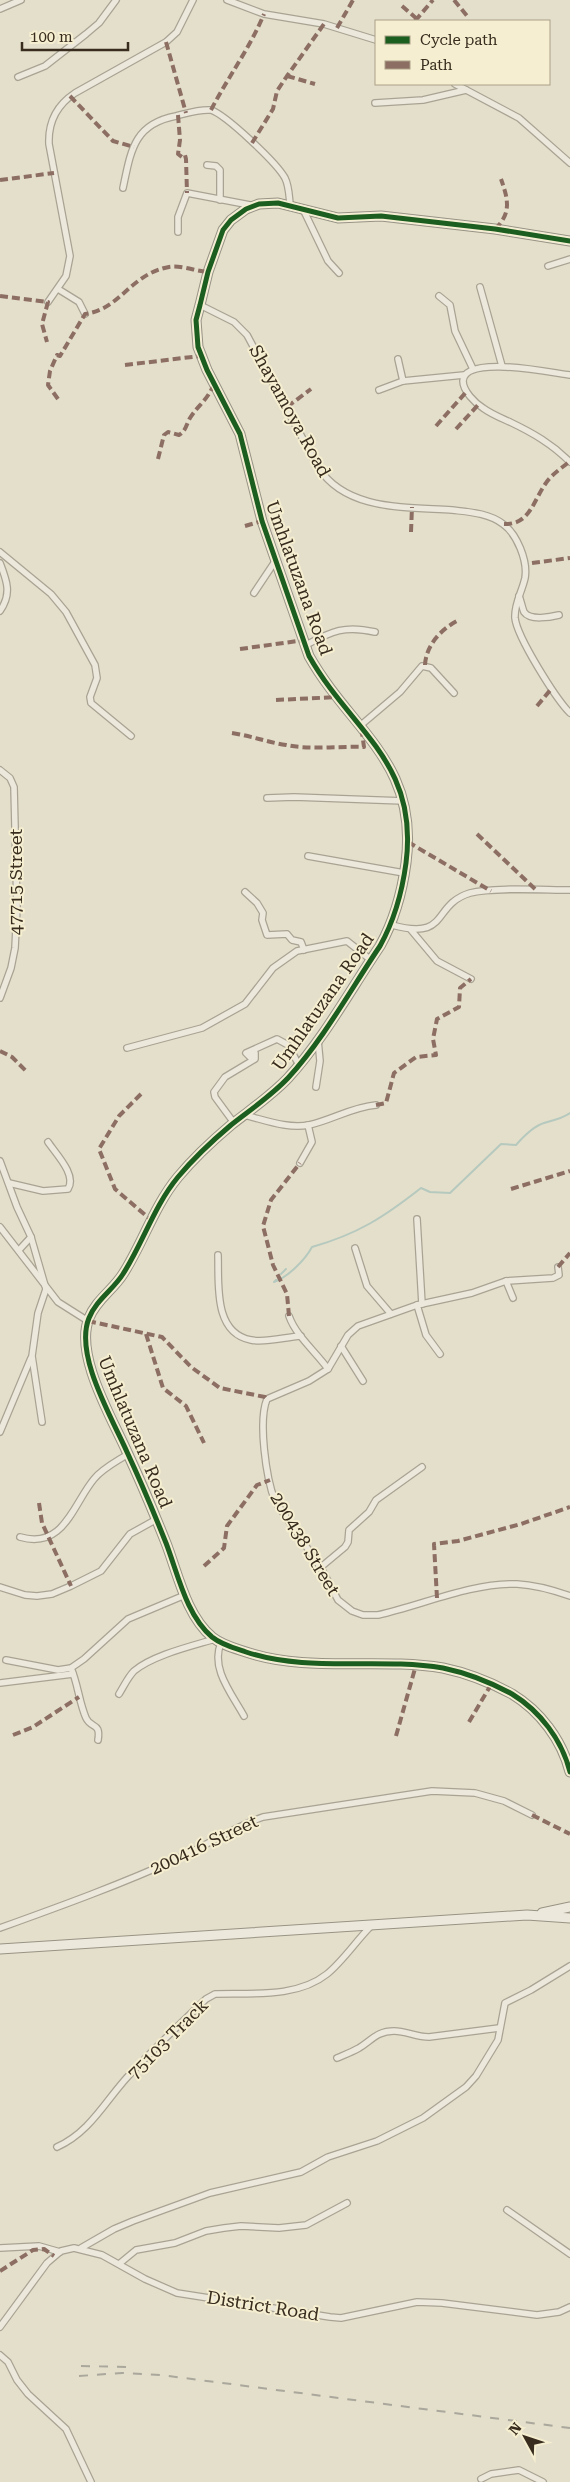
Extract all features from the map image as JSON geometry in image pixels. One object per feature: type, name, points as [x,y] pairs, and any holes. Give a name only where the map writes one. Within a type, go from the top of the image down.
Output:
[{"type":"street","points":[[1,9],[21,0]]},
{"type":"street","points":[[18,77],[45,66],[86,34],[99,23],[116,0]]},
{"type":"street","points":[[48,302],[66,276],[70,256],[49,144],[50,128],[54,115],[63,103],[75,93],[166,42],[177,32],[193,0]]},
{"type":"street","points":[[227,0],[264,14],[324,24],[375,40]]},
{"type":"street","points":[[457,85],[519,118],[570,163]]},
{"type":"street","points":[[375,103],[423,100],[466,90]]},
{"type":"street","points":[[123,188],[134,147],[146,128],[162,118],[211,110],[252,143],[282,173],[288,185],[290,204]]},
{"type":"street","points":[[207,165],[217,167],[220,170],[220,200]]},
{"type":"street","points":[[178,232],[178,217],[187,193],[243,205],[260,204]]},
{"type":"street","name":"Umhlatuzana Road","points":[[218,1641],[202,1626],[185,1595],[157,1519],[92,1370],[86,1343],[88,1321],[98,1302],[123,1274],[154,1215],[178,1177],[214,1139],[283,1084],[299,1065],[371,960],[392,925],[399,904],[404,873],[408,822],[401,790],[386,762],[361,725],[320,673],[306,645],[253,490],[240,434],[200,356],[196,332],[208,272],[223,230],[237,214],[260,204],[290,204],[338,218],[381,216],[495,229],[570,242]]},
{"type":"street","points":[[302,208],[328,261],[339,273]]},
{"type":"street","points":[[548,266],[570,259]]},
{"type":"street","points":[[480,287],[502,366]]},
{"type":"street","points":[[58,289],[79,302],[85,314]]},
{"type":"street","points":[[439,296],[450,304],[455,332],[472,369]]},
{"type":"street","name":"Shayamoya Road","points":[[200,305],[234,322],[247,335],[318,467],[340,491],[355,498],[382,504],[473,513],[490,517],[504,524],[517,543],[523,558],[525,578],[518,596],[515,617],[518,629],[543,673],[570,713]]},
{"type":"street","points":[[398,359],[403,381]]},
{"type":"street","points":[[379,390],[403,381],[464,375],[472,369],[502,366],[570,375]]},
{"type":"street","points":[[464,375],[465,388],[478,405],[492,414],[544,439],[570,461]]},
{"type":"street","points":[[0,552],[51,594],[66,612],[95,665],[97,678],[90,697],[91,703],[131,736]]},
{"type":"street","points":[[254,594],[276,560]]},
{"type":"street","points":[[0,562],[8,585],[5,604],[0,611]]},
{"type":"street","points":[[518,596],[524,612],[528,616],[559,615]]},
{"type":"street","points":[[306,645],[338,630],[352,628],[375,632]]},
{"type":"street","points":[[361,725],[400,692],[419,669],[425,665],[432,668],[454,694]]},
{"type":"street","name":"47715 Street","points":[[0,770],[10,778],[14,787],[17,908],[14,958],[0,998]]},
{"type":"street","points":[[267,798],[294,797],[404,801]]},
{"type":"street","points":[[308,856],[404,873]]},
{"type":"street","points":[[392,925],[412,930],[428,928],[454,903],[470,894],[570,890]]},
{"type":"street","points":[[245,892],[257,903],[263,914],[262,920],[267,936],[287,934],[292,940],[302,942],[304,950]]},
{"type":"street","points":[[412,930],[437,961],[471,979]]},
{"type":"street","points":[[127,1048],[202,1028],[245,1004],[274,968],[297,951],[348,940],[371,960]]},
{"type":"street","points":[[316,1086],[320,1061],[318,1038]]},
{"type":"street","points":[[234,1123],[215,1097],[214,1092],[225,1077],[255,1059],[255,1053],[250,1057],[246,1052],[277,1039],[288,1045],[299,1065]]},
{"type":"street","points":[[244,1115],[280,1124],[308,1125],[362,1106],[376,1105]]},
{"type":"street","points":[[300,1163],[312,1142],[308,1125]]},
{"type":"street","points":[[9,1183],[43,1191],[68,1189],[71,1179],[63,1163],[48,1142]]},
{"type":"street","points":[[0,1161],[17,1207],[31,1236],[46,1288],[38,1313],[32,1356],[0,1432]]},
{"type":"street","points":[[416,1219],[420,1305],[426,1334],[440,1354]]},
{"type":"street","points":[[0,1227],[58,1302],[88,1321]]},
{"type":"street","points":[[19,1250],[31,1236]]},
{"type":"street","points":[[355,1248],[367,1286],[392,1314]]},
{"type":"street","points":[[218,1255],[221,1310],[232,1330],[252,1340],[301,1336]]},
{"type":"street","points":[[289,1316],[294,1328],[328,1369],[341,1346],[358,1326],[420,1305],[472,1293],[506,1281],[553,1278],[559,1274],[558,1267]]},
{"type":"street","points":[[506,1281],[513,1298]]},
{"type":"street","points":[[341,1346],[363,1381]]},
{"type":"street","points":[[32,1356],[42,1422]]},
{"type":"street","name":"200438 Street","points":[[328,1369],[309,1381],[268,1399],[263,1409],[262,1427],[272,1494],[320,1568],[338,1600],[352,1611],[378,1615],[437,1598],[497,1585],[540,1586],[570,1596]]},
{"type":"street","points":[[20,1537],[29,1540],[42,1539],[66,1524],[95,1478],[106,1468],[128,1454]]},
{"type":"street","points":[[320,1568],[345,1547],[348,1542],[349,1530],[369,1512],[376,1500],[422,1467]]},
{"type":"street","points":[[0,1587],[25,1595],[37,1596],[72,1586],[101,1571],[130,1534],[157,1519]]},
{"type":"street","points":[[0,1683],[72,1671],[128,1619],[185,1595]]},
{"type":"street","points":[[218,1641],[217,1664],[244,1716]]},
{"type":"street","points":[[119,1694],[131,1675],[140,1667],[178,1650],[218,1641],[264,1658],[286,1662],[416,1665],[443,1668],[474,1676],[515,1696],[534,1712],[554,1736],[569,1766]]},
{"type":"street","points":[[6,1660],[72,1671]]},
{"type":"street","points":[[72,1671],[86,1720],[99,1732],[98,1740]]},
{"type":"street","name":"200416 Street","points":[[0,1928],[66,1905],[140,1875],[182,1857],[248,1822],[263,1817],[432,1791],[475,1793],[504,1801],[532,1815]]},
{"type":"street","points":[[0,1949],[537,1914],[570,1907]]},
{"type":"street","points":[[537,1914],[570,1918]]},
{"type":"street","name":"75103 Track","points":[[57,2147],[78,2135],[134,2070],[206,1999],[216,1994],[281,1992],[306,1985],[326,1975],[371,1926]]},
{"type":"street","points":[[0,2327],[47,2263],[60,2252],[81,2248],[114,2229],[210,2193],[301,2172],[328,2157],[396,2133],[423,2118],[466,2087],[476,2076],[493,2049],[503,2007],[508,2000],[531,1990],[570,1966]]},
{"type":"street","points":[[337,2058],[358,2048],[374,2035],[383,2032],[404,2032],[419,2037],[429,2037],[499,2028]]},
{"type":"street","points":[[118,2264],[136,2250],[175,2243],[206,2231],[242,2226],[279,2228],[306,2225],[348,2203]]},
{"type":"street","points":[[507,2210],[570,2254]]},
{"type":"street","points":[[0,2248],[39,2246],[60,2252]]},
{"type":"street","name":"District Road","points":[[81,2248],[96,2253],[158,2285],[177,2292],[330,2317],[341,2318],[417,2302],[446,2303],[537,2315],[559,2312],[570,2307]]},
{"type":"street","points":[[0,2355],[8,2362],[16,2380],[28,2394],[66,2429],[91,2482]]},
{"type":"street","points":[[481,2478],[491,2474],[519,2470],[543,2482]]},
{"type":"waterway","points":[[276,1280],[274,1282],[296,1268],[312,1247],[370,1224],[421,1188],[430,1192],[450,1193],[501,1144],[516,1145],[536,1127],[570,1113]]},
{"type":"waterway","points":[[281,1274],[286,1269]]},
{"type":"railway","points":[[81,2366],[129,2367]]},
{"type":"railway","points":[[79,2376],[122,2373],[161,2375],[570,2428]]},
{"type":"marked path","points":[[337,28],[353,0]]},
{"type":"marked path","points":[[416,20],[433,0]]},
{"type":"marked path","points":[[454,0],[468,17]]},
{"type":"marked path","points":[[402,6],[417,19]]},
{"type":"marked path","points":[[211,110],[252,39],[264,14]]},
{"type":"marked path","points":[[252,143],[273,109],[277,91],[324,24]]},
{"type":"marked path","points":[[166,42],[186,113]]},
{"type":"marked path","points":[[287,76],[315,84]]},
{"type":"marked path","points":[[70,96],[113,141],[134,147]]},
{"type":"marked path","points":[[178,115],[180,140],[178,154],[182,157],[185,155],[186,159],[187,193]]},
{"type":"marked path","points":[[0,180],[54,173]]},
{"type":"marked path","points":[[495,229],[504,217],[507,206],[507,199],[501,179]]},
{"type":"marked path","points":[[58,399],[48,385],[50,371],[57,355],[60,356],[85,314],[108,306],[144,277],[156,271],[169,267],[183,267],[208,272]]},
{"type":"marked path","points":[[0,296],[48,302],[42,324],[47,342]]},
{"type":"marked path","points":[[125,365],[200,356]]},
{"type":"marked path","points":[[158,459],[164,435],[168,432],[179,435],[183,432],[190,418],[214,384]]},
{"type":"marked path","points":[[287,407],[311,389]]},
{"type":"marked path","points":[[436,426],[467,391]]},
{"type":"marked path","points":[[456,429],[478,405]]},
{"type":"marked path","points":[[504,524],[520,521],[530,511],[548,480],[570,461]]},
{"type":"marked path","points":[[411,532],[412,507]]},
{"type":"marked path","points":[[245,526],[262,521]]},
{"type":"marked path","points":[[532,563],[570,558]]},
{"type":"marked path","points":[[425,665],[428,651],[435,639],[457,621]]},
{"type":"marked path","points":[[240,649],[305,640]]},
{"type":"marked path","points":[[537,706],[552,688]]},
{"type":"marked path","points":[[276,700],[338,697]]},
{"type":"marked path","points":[[232,733],[286,745],[315,748],[364,747],[362,733]]},
{"type":"marked path","points":[[477,834],[536,890]]},
{"type":"marked path","points":[[408,842],[491,891]]},
{"type":"marked path","points":[[376,1105],[386,1103],[394,1073],[416,1057],[436,1055],[433,1039],[437,1019],[459,1007],[460,988],[471,979]]},
{"type":"marked path","points":[[0,1051],[12,1057],[26,1071]]},
{"type":"marked path","points":[[141,1094],[119,1116],[99,1149],[115,1189],[151,1220]]},
{"type":"marked path","points":[[289,1316],[287,1294],[273,1265],[263,1226],[271,1200],[300,1163]]},
{"type":"marked path","points":[[511,1189],[570,1171]]},
{"type":"marked path","points":[[558,1267],[570,1253]]},
{"type":"marked path","points":[[88,1321],[162,1337],[191,1367],[220,1388],[267,1399]]},
{"type":"marked path","points":[[146,1334],[163,1388],[186,1406],[204,1443]]},
{"type":"marked path","points":[[204,1566],[224,1548],[227,1526],[257,1485],[270,1480]]},
{"type":"marked path","points":[[39,1503],[42,1523],[71,1586]]},
{"type":"marked path","points":[[437,1598],[434,1544],[458,1541],[521,1524],[570,1507]]},
{"type":"marked path","points":[[396,1736],[416,1665]]},
{"type":"marked path","points":[[469,1722],[492,1683]]},
{"type":"marked path","points":[[13,1735],[33,1727],[79,1697]]},
{"type":"marked path","points":[[532,1815],[570,1834]]},
{"type":"marked path","points":[[0,2271],[33,2250],[44,2249],[54,2256]]},
{"type":"cycle path","points":[[570,241],[495,229],[381,216],[338,218],[278,203],[259,204],[246,209],[231,220],[223,230],[208,272],[196,320],[198,347],[207,370],[240,434],[262,521],[309,656],[326,683],[378,750],[392,773],[402,799],[407,828],[406,863],[397,906],[390,926],[380,946],[325,1031],[301,1063],[281,1085],[217,1137],[178,1177],[155,1212],[123,1274],[92,1312],[86,1333],[86,1350],[90,1368],[104,1404],[152,1509],[189,1606],[203,1628],[212,1637],[233,1648],[246,1652],[294,1662],[418,1665],[443,1668],[478,1678],[512,1694],[541,1718],[562,1749],[570,1772]]}]
